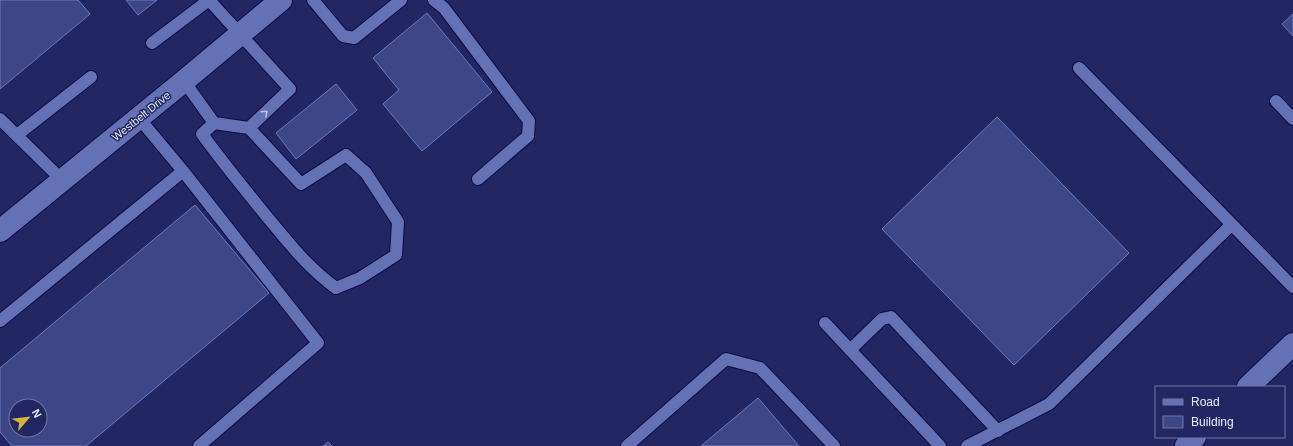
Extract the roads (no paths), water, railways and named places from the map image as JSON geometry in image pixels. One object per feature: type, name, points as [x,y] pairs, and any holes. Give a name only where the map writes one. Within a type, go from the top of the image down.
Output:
[{"type":"street","name":"Westbelt Drive","points":[[0,231],[281,0]]},
{"type":"street","points":[[1249,386],[1293,344]]},
{"type":"street","points":[[1186,446],[1194,438]]},
{"type":"lane","points":[[152,43],[208,0],[290,89],[249,128]]},
{"type":"lane","points":[[313,0],[343,36],[354,38],[401,0]]},
{"type":"lane","points":[[434,0],[444,8],[528,121],[528,136],[478,179]]},
{"type":"lane","points":[[1080,68],[1293,287]]},
{"type":"lane","points":[[17,135],[91,77]]},
{"type":"lane","points":[[184,81],[214,123],[249,128],[301,184],[346,155],[366,174],[398,222],[396,255],[360,278],[336,288],[320,277],[289,244],[227,168],[202,134],[214,123]]},
{"type":"lane","points":[[1276,101],[1293,119]]},
{"type":"lane","points":[[138,117],[183,171],[318,343],[199,446]]},
{"type":"lane","points":[[0,119],[62,180]]},
{"type":"lane","points":[[0,321],[183,171]]},
{"type":"lane","points":[[967,446],[1049,404],[1231,224]]},
{"type":"lane","points":[[850,350],[882,319],[891,317],[998,430]]},
{"type":"lane","points":[[825,323],[940,446]]},
{"type":"lane","points":[[627,446],[726,359],[760,368],[834,446]]}]
